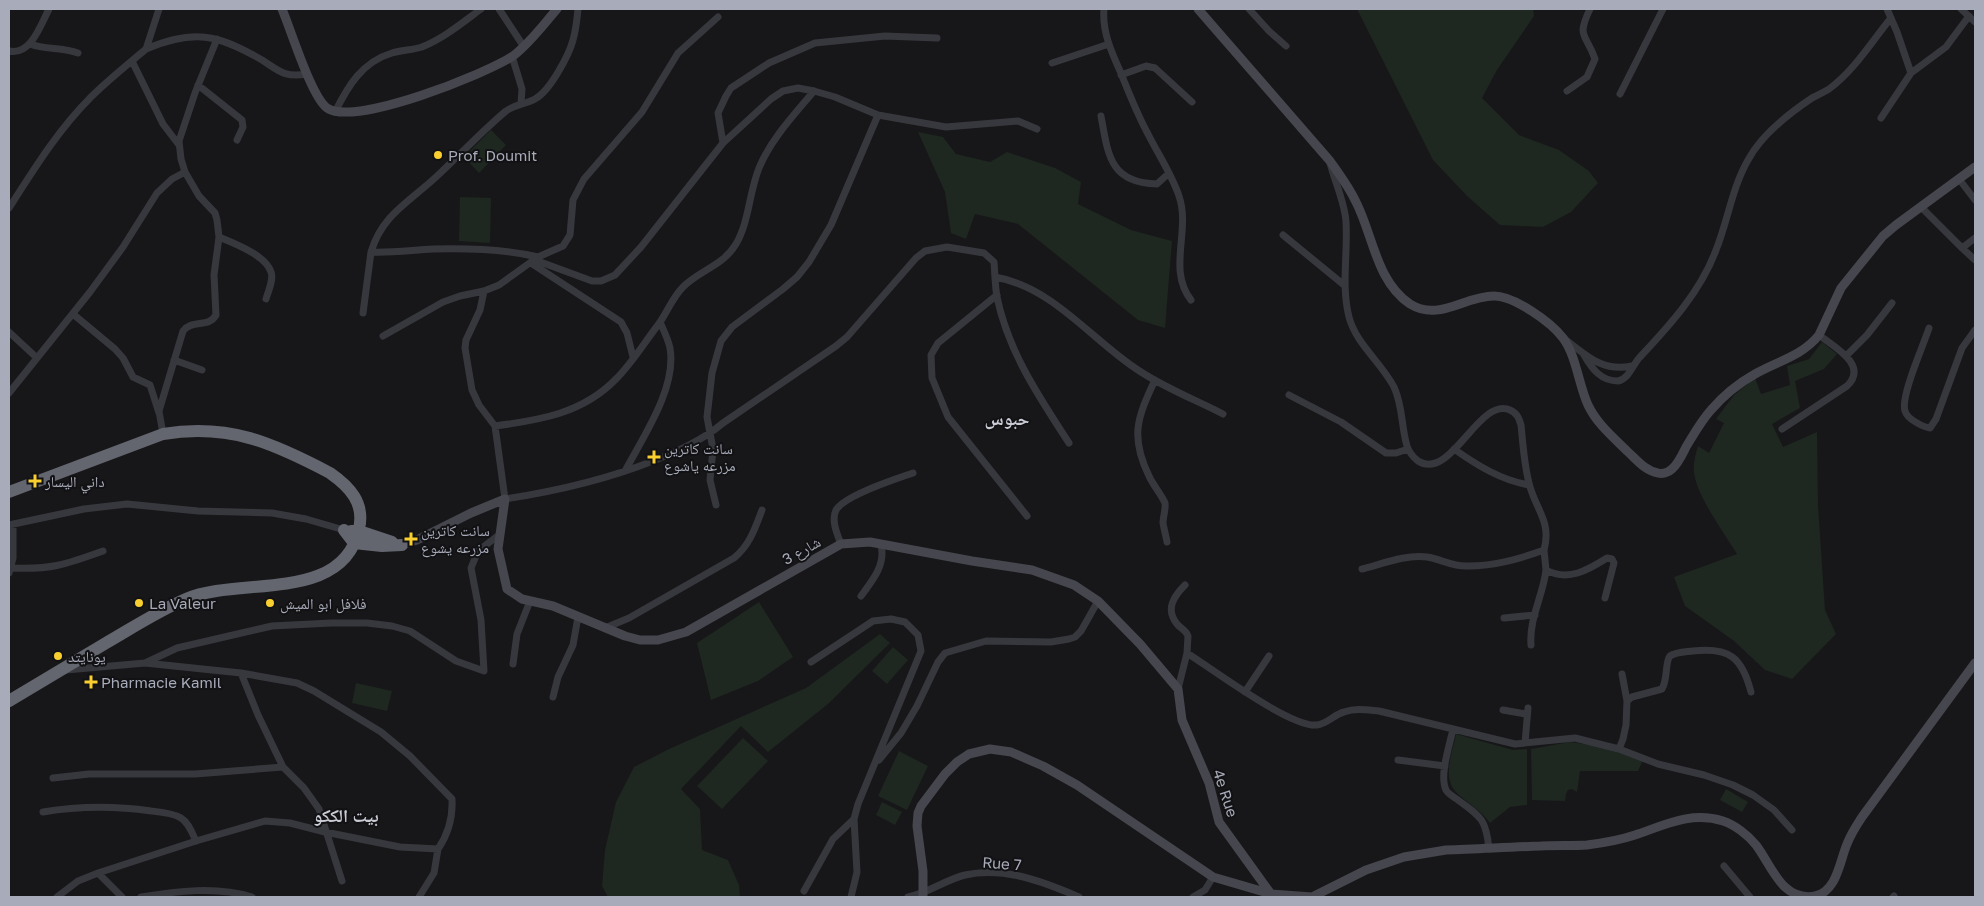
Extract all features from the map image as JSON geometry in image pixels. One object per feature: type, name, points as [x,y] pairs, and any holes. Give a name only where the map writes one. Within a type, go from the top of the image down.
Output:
[{"type":"highway","points":[[9,492],[163,434],[213,431],[246,436],[266,442],[314,464],[341,481],[354,495],[360,507],[359,531],[354,543],[341,562],[328,573],[308,580],[232,588],[195,596],[124,632],[9,701]]},
{"type":"highway","points":[[344,530],[359,531],[402,545]]},
{"type":"highway","points":[[344,530],[354,543],[382,546],[402,545]]},
{"type":"street","points":[[9,51],[19,50],[30,44],[49,9]]},
{"type":"street","points":[[146,49],[159,9]]},
{"type":"street","points":[[282,9],[307,74],[322,102],[335,112],[367,109],[436,91],[496,66],[524,47],[557,9]]},
{"type":"street","points":[[335,112],[352,80],[371,63],[391,53],[422,47],[447,34],[481,9]]},
{"type":"street","points":[[499,9],[524,47]]},
{"type":"street","points":[[363,313],[371,252],[378,234],[394,212],[435,178],[506,110],[541,95],[564,61],[573,40],[578,9]]},
{"type":"street","points":[[1104,9],[1103,18],[1108,44],[1139,118],[1178,194],[1181,206],[1180,280],[1191,300]]},
{"type":"street","points":[[1198,9],[1330,161],[1348,186],[1357,203],[1380,266],[1393,287],[1410,303],[1425,310],[1437,312],[1485,297],[1496,296],[1525,307],[1549,324],[1584,355],[1607,367],[1622,368],[1632,366]]},
{"type":"street","points":[[1248,9],[1286,46]]},
{"type":"street","points":[[1566,91],[1587,77],[1595,59],[1581,30],[1590,9]]},
{"type":"street","points":[[1620,94],[1663,9]]},
{"type":"street","points":[[1887,9],[1911,73]]},
{"type":"street","points":[[1961,9],[1975,22]]},
{"type":"street","points":[[1881,118],[1911,73],[1946,47],[1969,16]]},
{"type":"street","points":[[383,336],[443,302],[484,291],[507,280],[535,260],[566,243],[571,230],[573,200],[584,179],[642,112],[678,53],[718,17]]},
{"type":"street","points":[[1584,355],[1595,372],[1613,381],[1622,380],[1632,366],[1678,316],[1705,272],[1716,250],[1742,174],[1755,149],[1785,118],[1829,89],[1840,79],[1891,18]]},
{"type":"street","points":[[9,208],[40,158],[66,125],[90,98],[146,49],[163,42],[192,36],[217,39],[249,53],[283,74],[295,76],[307,74]]},
{"type":"street","points":[[723,143],[718,114],[726,96],[731,88],[769,63],[815,43],[885,36],[937,38]]},
{"type":"street","points":[[159,414],[180,338],[186,327],[192,324],[210,322],[216,316],[214,275],[218,222],[215,214],[203,202],[185,172],[179,145],[180,135],[217,39]]},
{"type":"street","points":[[30,44],[42,48],[59,48],[78,52]]},
{"type":"street","points":[[1052,63],[1108,44]]},
{"type":"street","points":[[512,56],[522,89],[521,103]]},
{"type":"street","points":[[132,61],[163,124],[179,145]]},
{"type":"street","points":[[1121,74],[1146,66],[1155,68],[1192,102]]},
{"type":"street","points":[[198,85],[242,120],[243,127],[237,140]]},
{"type":"street","points":[[371,252],[434,249],[502,250],[592,281],[610,278],[641,247],[723,143],[771,99],[784,91],[798,88],[835,97],[878,115],[946,127],[1018,122],[1037,128]]},
{"type":"street","points":[[495,426],[550,418],[575,409],[604,391],[617,378],[660,322],[683,287],[721,262],[730,253],[740,235],[754,182],[764,158],[777,137],[814,91]]},
{"type":"street","points":[[716,505],[710,480],[713,449],[707,423],[712,372],[721,340],[732,327],[797,277],[809,262],[831,225],[878,115]]},
{"type":"street","points":[[1101,116],[1108,150],[1112,162],[1120,174],[1140,184],[1157,184],[1168,174]]},
{"type":"street","points":[[1330,161],[1346,220],[1344,285],[1349,319],[1357,337],[1384,369],[1394,388],[1401,406],[1408,450],[1414,458],[1427,465],[1443,458],[1454,449],[1491,412],[1503,408],[1508,409],[1519,418],[1529,485],[1546,527],[1547,535],[1544,550],[1546,570],[1542,592],[1530,627],[1531,645]]},
{"type":"street","points":[[1564,339],[1588,405],[1598,422],[1643,465],[1658,473],[1665,473],[1673,468],[1700,424],[1711,410],[1754,374],[1802,352],[1819,335],[1841,288],[1858,265],[1896,225],[1975,167]]},
{"type":"street","points":[[9,393],[73,314],[123,247],[157,193],[172,179],[185,172]]},
{"type":"street","points":[[1959,180],[1975,200]]},
{"type":"street","points":[[1921,208],[1975,260]]},
{"type":"street","points":[[1283,235],[1344,285]]},
{"type":"street","points":[[218,238],[248,250],[270,269],[272,276],[266,299]]},
{"type":"street","points":[[1962,248],[1975,238]]},
{"type":"street","points":[[402,545],[417,540],[505,498],[555,491],[625,472],[670,454],[710,434],[847,337],[916,258],[925,251],[947,247],[984,253],[994,262],[997,295],[1003,320],[1020,362],[1033,389],[1068,443]]},
{"type":"street","points":[[535,260],[621,322],[633,357]]},
{"type":"street","points":[[996,277],[1026,286],[1047,299],[1091,332],[1120,358],[1155,380],[1223,414]]},
{"type":"street","points":[[484,291],[480,310],[466,340],[465,348],[472,390],[479,405],[495,426],[505,498]]},
{"type":"street","points":[[997,295],[938,343],[932,355],[932,378],[948,417],[1027,516]]},
{"type":"street","points":[[1846,356],[1867,335],[1892,303]]},
{"type":"street","points":[[73,314],[115,349],[123,358],[133,377],[150,385],[163,434]]},
{"type":"street","points":[[625,472],[647,431],[667,384],[670,349],[660,322]]},
{"type":"street","points":[[1929,328],[1906,392],[1904,408],[1909,417],[1930,428],[1936,420],[1962,348],[1975,330]]},
{"type":"street","points":[[9,332],[37,358]]},
{"type":"street","points":[[1782,428],[1854,378],[1855,370],[1846,356],[1819,335]]},
{"type":"street","points":[[174,360],[202,370]]},
{"type":"street","points":[[1155,380],[1140,416],[1137,442],[1140,459],[1165,504],[1163,522],[1167,542]]},
{"type":"street","points":[[1289,395],[1341,422],[1386,453],[1408,450]]},
{"type":"street","points":[[1454,449],[1505,479],[1529,485]]},
{"type":"street","points":[[841,544],[834,522],[837,508],[851,497],[913,473]]},
{"type":"street","name":"شارع 3","points":[[505,498],[499,535],[500,561],[507,589],[522,600],[553,606],[604,628],[640,640],[676,636],[841,544],[862,542],[1032,570],[1074,585],[1098,601],[1140,644],[1178,689]]},
{"type":"street","points":[[103,551],[54,567],[10,570],[14,549],[11,525],[84,510],[127,504],[198,511],[272,514],[306,519],[344,530]]},
{"type":"street","points":[[604,628],[629,618],[734,558],[749,542],[762,510]]},
{"type":"street","points":[[145,663],[177,648],[272,626],[368,623],[388,625],[410,632],[456,661],[484,671],[481,620],[471,568],[478,551],[499,535]]},
{"type":"street","points":[[861,596],[877,572],[884,556],[881,545]]},
{"type":"street","points":[[1362,570],[1415,557],[1426,557],[1448,564],[1469,566],[1515,560],[1544,550]]},
{"type":"street","points":[[1546,570],[1558,575],[1567,576],[1580,573],[1608,558],[1612,559],[1614,566],[1605,598]]},
{"type":"street","points":[[1178,689],[1187,653],[1188,636],[1174,619],[1171,607],[1175,595],[1185,585]]},
{"type":"street","points":[[513,664],[517,634],[530,601]]},
{"type":"street","points":[[876,764],[901,733],[917,706],[938,662],[945,653],[986,641],[1051,642],[1069,639],[1081,631],[1098,601]]},
{"type":"street","points":[[1504,618],[1534,615]]},
{"type":"street","points":[[553,697],[558,676],[573,646],[578,617]]},
{"type":"street","points":[[812,662],[873,621],[891,619],[904,622],[918,635],[922,651],[858,804],[854,819],[857,872],[851,897]]},
{"type":"street","points":[[1627,701],[1632,697],[1662,689],[1667,678],[1667,663],[1671,656],[1678,653],[1703,650],[1714,650],[1739,661],[1747,676],[1751,692]]},
{"type":"street","points":[[1187,653],[1245,692],[1296,722],[1319,725],[1344,712],[1360,709],[1379,711],[1514,744],[1575,738],[1619,749],[1658,764],[1704,774],[1733,785],[1753,795],[1774,810],[1792,830]]},
{"type":"street","points":[[1245,692],[1269,656]]},
{"type":"street","points":[[61,670],[145,663],[241,673],[283,680],[306,687],[367,723],[402,748],[452,799],[452,812],[446,837],[438,849],[434,872],[419,897]]},
{"type":"street","points":[[923,895],[921,849],[917,826],[918,813],[921,806],[945,774],[957,762],[969,754],[990,749],[1011,752],[1043,766],[1077,785],[1213,877],[1271,894],[1314,897],[1366,870],[1404,857],[1446,850],[1596,844],[1635,835],[1674,820],[1696,817],[1709,818],[1734,826],[1756,845],[1773,874],[1789,891],[1808,897],[1818,896],[1824,892],[1835,878],[1848,841],[1862,817],[1975,663]]},
{"type":"street","points":[[241,673],[258,716],[283,767],[314,800],[321,815],[342,881]]},
{"type":"street","points":[[1619,749],[1626,725],[1627,701],[1622,674]]},
{"type":"street","name":"4e Rue","points":[[1178,689],[1182,720],[1209,782],[1220,822],[1271,894]]},
{"type":"street","points":[[1503,710],[1527,711],[1525,743]]},
{"type":"street","points":[[1453,729],[1444,778],[1446,789],[1451,796],[1480,817],[1487,828],[1490,849]]},
{"type":"street","points":[[1398,760],[1446,766]]},
{"type":"street","points":[[53,778],[89,774],[150,776],[195,774],[283,767]]},
{"type":"street","points":[[43,812],[72,808],[105,807],[158,812],[181,818],[189,827],[196,841]]},
{"type":"street","points":[[804,891],[833,839],[854,819]]},
{"type":"street","points":[[57,897],[78,881],[98,873],[265,821],[290,823],[400,847],[438,849]]},
{"type":"street","points":[[1724,866],[1750,897]]},
{"type":"street","points":[[98,873],[122,897]]},
{"type":"street","name":"Rue 7","points":[[908,897],[923,895],[964,876],[985,873],[1036,880],[1079,897]]},
{"type":"street","points":[[1193,897],[1205,890],[1213,877]]},
{"type":"street","points":[[854,887],[858,897]]},
{"type":"street","points":[[141,897],[214,891],[234,892],[252,897]]},
{"type":"shaded area","points":[[1357,9],[1533,9],[1534,16],[1497,70],[1482,98],[1519,135],[1559,150],[1589,171],[1598,183],[1571,212],[1543,227],[1500,225],[1467,196],[1433,160]]},
{"type":"shaded area","points":[[491,130],[506,145],[479,173],[464,157]]},
{"type":"shaded area","points":[[918,132],[943,137],[956,154],[990,162],[1007,152],[1055,168],[1081,182],[1078,204],[1131,230],[1172,241],[1165,328],[1138,320],[1018,224],[975,214],[966,239],[951,233],[945,192]]},
{"type":"shaded area","points":[[460,197],[491,198],[490,243],[459,241]]},
{"type":"shaded area","points":[[1822,342],[1837,354],[1824,369],[1795,381],[1800,408],[1772,424],[1783,447],[1817,432],[1818,505],[1825,610],[1836,634],[1792,679],[1765,670],[1734,641],[1685,606],[1674,577],[1737,554],[1713,516],[1698,487],[1694,470],[1698,446],[1709,453],[1724,423],[1716,419],[1734,395],[1755,378],[1761,394],[1790,385],[1787,366],[1809,359]]},
{"type":"shaded area","points":[[759,602],[793,657],[758,681],[711,700],[697,643]]},
{"type":"shaded area","points":[[880,634],[890,643],[828,704],[768,752],[741,726],[681,789],[700,809],[702,850],[728,860],[739,885],[740,897],[608,897],[602,886],[605,850],[616,802],[634,767],[669,749],[806,688]]},
{"type":"shaded area","points":[[893,647],[908,660],[887,684],[872,671]]},
{"type":"shaded area","points":[[356,683],[392,691],[387,711],[352,703]]},
{"type":"shaded area","points":[[1456,734],[1513,750],[1527,749],[1527,805],[1510,807],[1490,823],[1455,791],[1451,785],[1449,771]]},
{"type":"shaded area","points":[[743,738],[768,761],[722,809],[697,786]]},
{"type":"shaded area","points":[[1570,742],[1613,748],[1643,760],[1638,771],[1580,771],[1577,792],[1572,789],[1568,790],[1565,801],[1532,800],[1531,749]]},
{"type":"shaded area","points":[[899,751],[928,766],[907,810],[878,796]]},
{"type":"shaded area","points":[[1726,789],[1748,802],[1742,812],[1720,800]]},
{"type":"shaded area","points":[[882,802],[902,812],[895,825],[876,815]]},
{"type":"place","name":"Prof. Doumit","points":[[438,155]]},
{"type":"place","name":"سانت كاترين مزرعه ياشوع","points":[[654,457]]},
{"type":"place","name":"داني اليسار","points":[[35,481]]},
{"type":"place","name":"سانت كاترين مزرعه يشوع","points":[[411,539]]},
{"type":"place","name":"La Valeur","points":[[139,603]]},
{"type":"place","name":"فلافل ابو الميش","points":[[270,603]]},
{"type":"place","name":"يونايتد","points":[[58,656]]},
{"type":"place","name":"Pharmacie Kamil","points":[[91,682]]},
{"type":"district","name":"حبوس","points":[[1007,418]]},
{"type":"district","name":"بيت الككو","points":[[346,815]]}]
